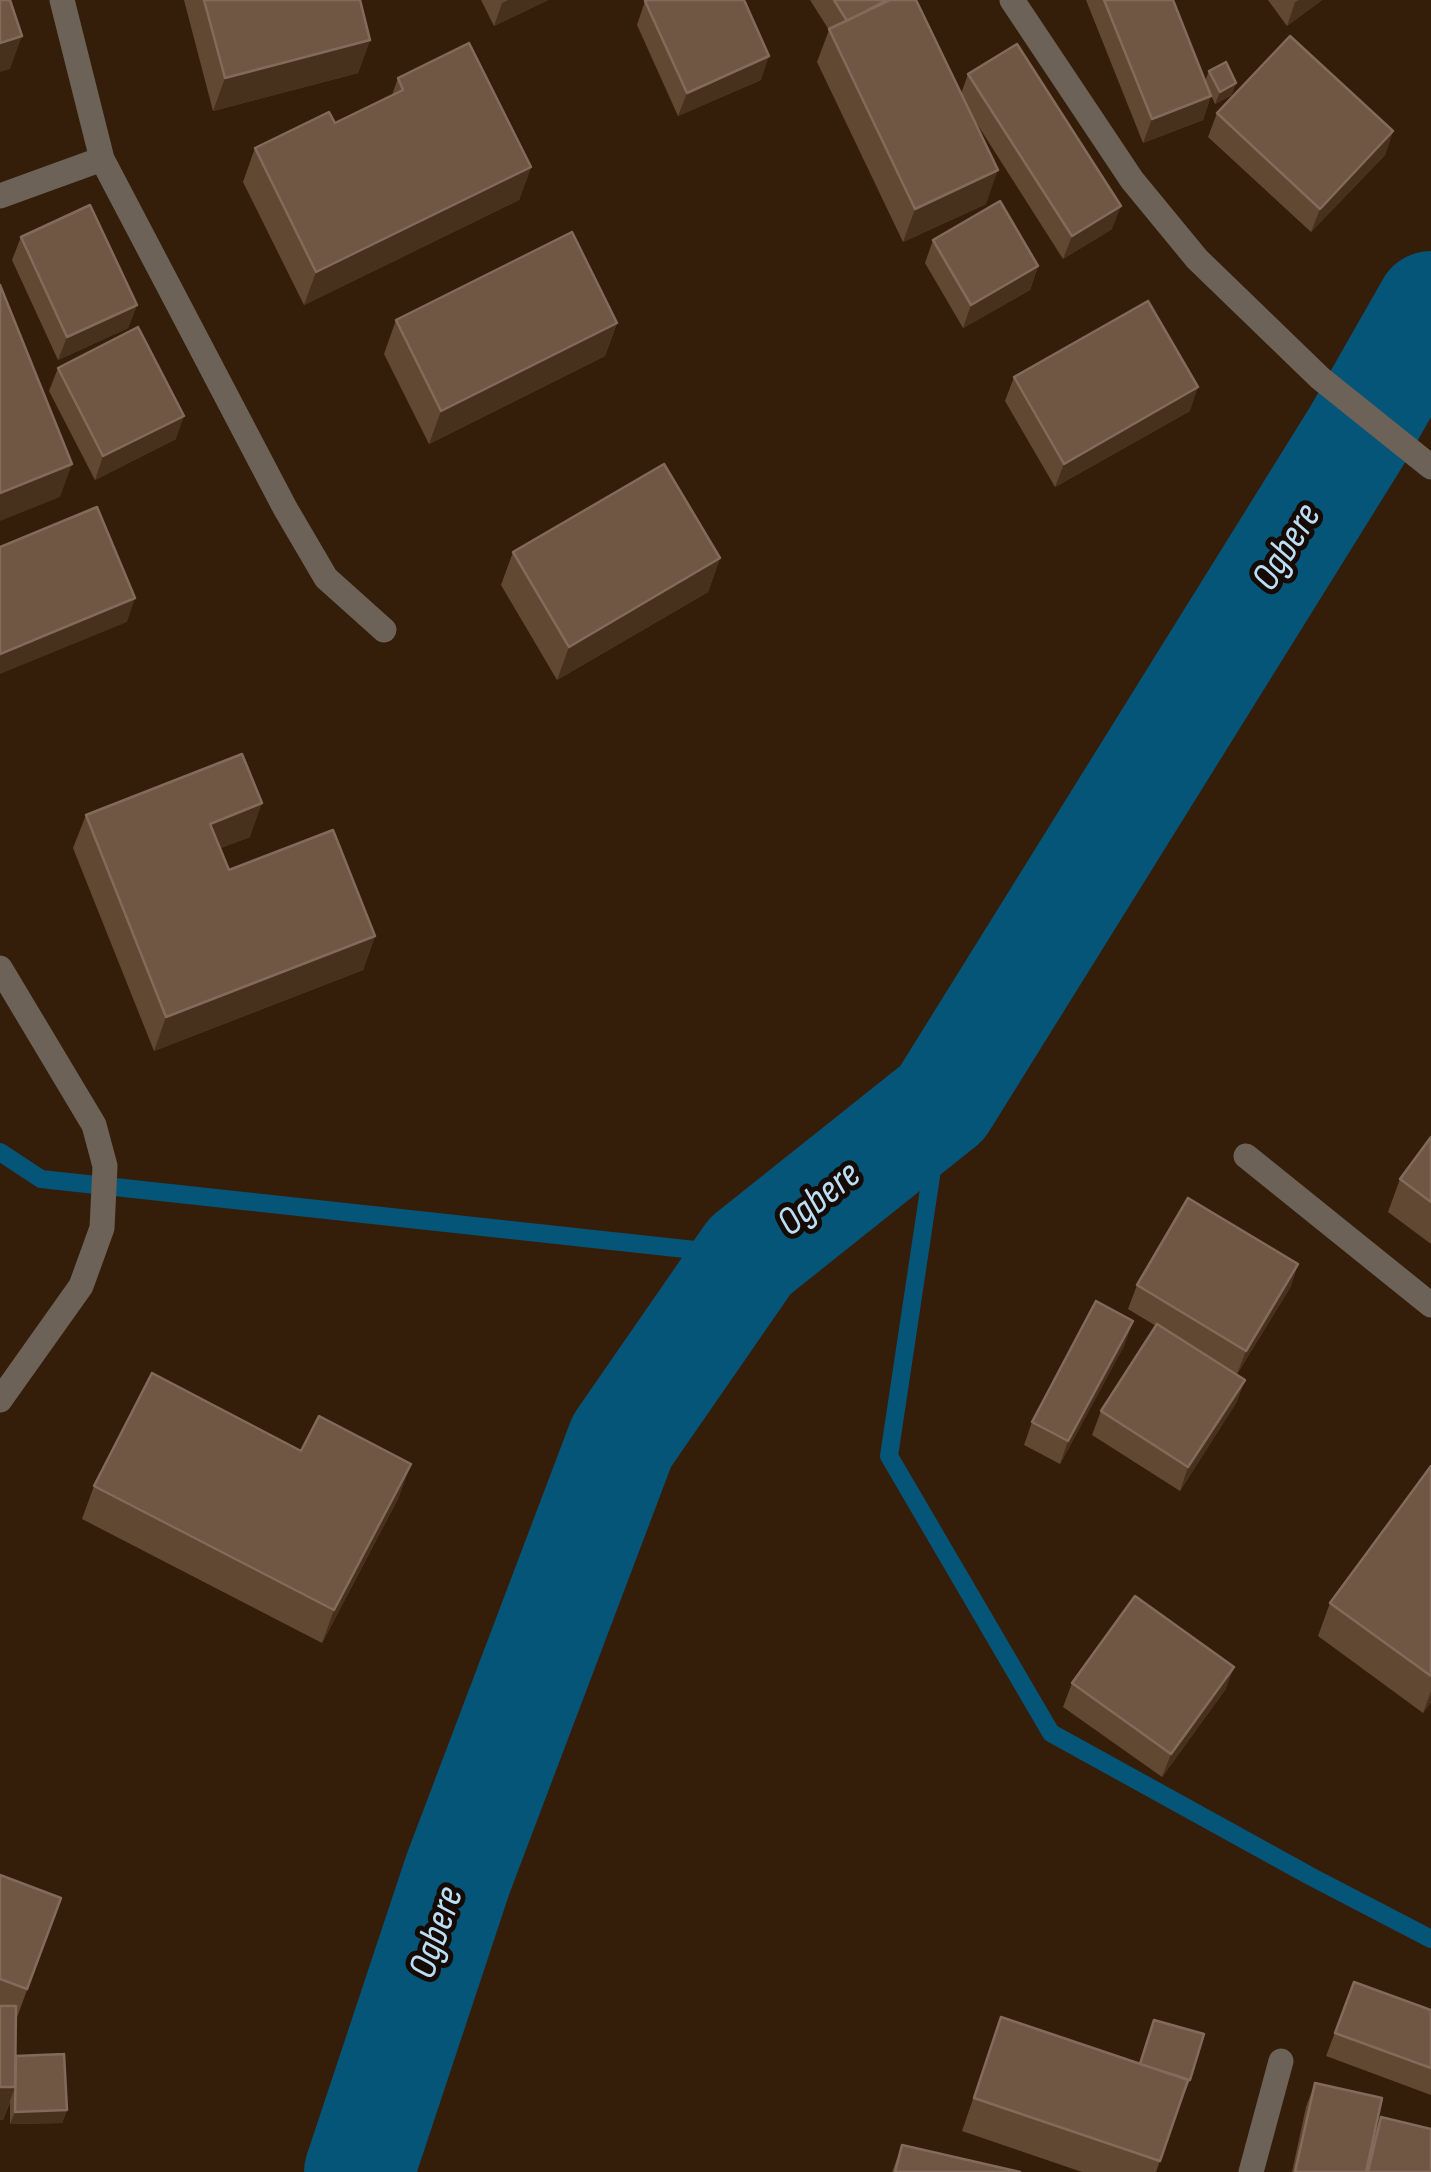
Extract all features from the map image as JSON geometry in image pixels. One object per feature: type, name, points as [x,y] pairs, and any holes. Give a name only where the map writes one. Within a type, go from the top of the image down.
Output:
[{"type":"street","points":[[62,0],[102,159],[326,578],[384,630]]},
{"type":"street","points":[[1012,0],[1132,180],[1197,259],[1320,378],[1431,467]]},
{"type":"street","points":[[0,196],[102,159]]},
{"type":"street","points":[[0,968],[94,1125],[105,1166],[102,1228],[81,1286],[0,1400]]},
{"type":"street","points":[[1246,1156],[1431,1305]]},
{"type":"street","points":[[1251,2172],[1281,2061]]},
{"type":"building","points":[[0,0],[10,0],[22,36],[0,43]]},
{"type":"building","points":[[204,0],[360,0],[370,40],[225,78]]},
{"type":"building","points":[[744,0],[769,56],[687,93],[645,1]]},
{"type":"building","points":[[834,0],[887,0],[847,21]]},
{"type":"building","points":[[890,0],[916,0],[998,170],[915,209],[829,29]]},
{"type":"building","points":[[1104,0],[1173,0],[1211,96],[1152,119]]},
{"type":"building","points":[[1290,36],[1393,131],[1320,209],[1217,113]]},
{"type":"building","points":[[469,43],[531,167],[316,272],[255,148],[329,112],[335,123],[403,90],[398,78]]},
{"type":"building","points":[[1017,44],[1121,206],[1072,236],[968,74]]},
{"type":"building","points":[[1226,62],[1236,83],[1220,92],[1209,71]]},
{"type":"building","points":[[1000,201],[1038,266],[971,305],[933,240]]},
{"type":"building","points":[[90,205],[137,305],[67,337],[21,237]]},
{"type":"building","points":[[572,232],[617,323],[441,411],[396,320]]},
{"type":"building","points":[[0,285],[72,464],[0,493]]},
{"type":"building","points":[[1148,301],[1198,387],[1064,464],[1014,377]]},
{"type":"building","points":[[138,327],[184,416],[103,456],[58,368]]},
{"type":"building","points":[[664,464],[720,558],[569,647],[513,552]]},
{"type":"building","points":[[97,507],[135,598],[0,654],[0,547]]},
{"type":"building","points":[[242,754],[262,803],[210,824],[229,870],[333,830],[375,936],[166,1017],[86,815]]},
{"type":"building","points":[[1431,1137],[1431,1202],[1400,1179]]},
{"type":"building","points":[[1188,1198],[1298,1264],[1246,1351],[1137,1285]]},
{"type":"building","points":[[1096,1301],[1133,1321],[1068,1441],[1032,1422]]},
{"type":"building","points":[[1157,1324],[1245,1380],[1188,1467],[1101,1411]]},
{"type":"building","points":[[152,1373],[301,1451],[319,1416],[411,1464],[334,1610],[94,1486]]},
{"type":"building","points":[[1431,1466],[1431,1676],[1330,1603]]},
{"type":"building","points":[[1135,1596],[1234,1667],[1171,1754],[1072,1683]]},
{"type":"building","points":[[0,1875],[61,1898],[27,1989],[0,1979]]},
{"type":"building","points":[[1354,1982],[1431,2010],[1431,2068],[1335,2033]]},
{"type":"building","points":[[0,2006],[16,2006],[15,2087],[0,2087]]},
{"type":"building","points":[[1001,2017],[1188,2080],[1160,2161],[974,2098]]},
{"type":"building","points":[[1154,2020],[1204,2034],[1190,2080],[1140,2064]]},
{"type":"building","points":[[64,2054],[67,2110],[15,2112],[16,2056]]},
{"type":"building","points":[[1315,2083],[1382,2098],[1366,2172],[1295,2172]]},
{"type":"building","points":[[1381,2117],[1431,2129],[1431,2172],[1368,2172]]},
{"type":"building","points":[[902,2145],[1020,2172],[895,2172]]},
{"type":"waterway","name":"Ogbere","points":[[359,2172],[458,1874],[622,1441],[750,1256],[942,1103],[1358,434],[1431,306]]},
{"type":"waterway","points":[[942,1103],[889,1456],[1051,1733],[1431,1939]]},
{"type":"waterway","points":[[0,1152],[41,1179],[750,1256]]}]
